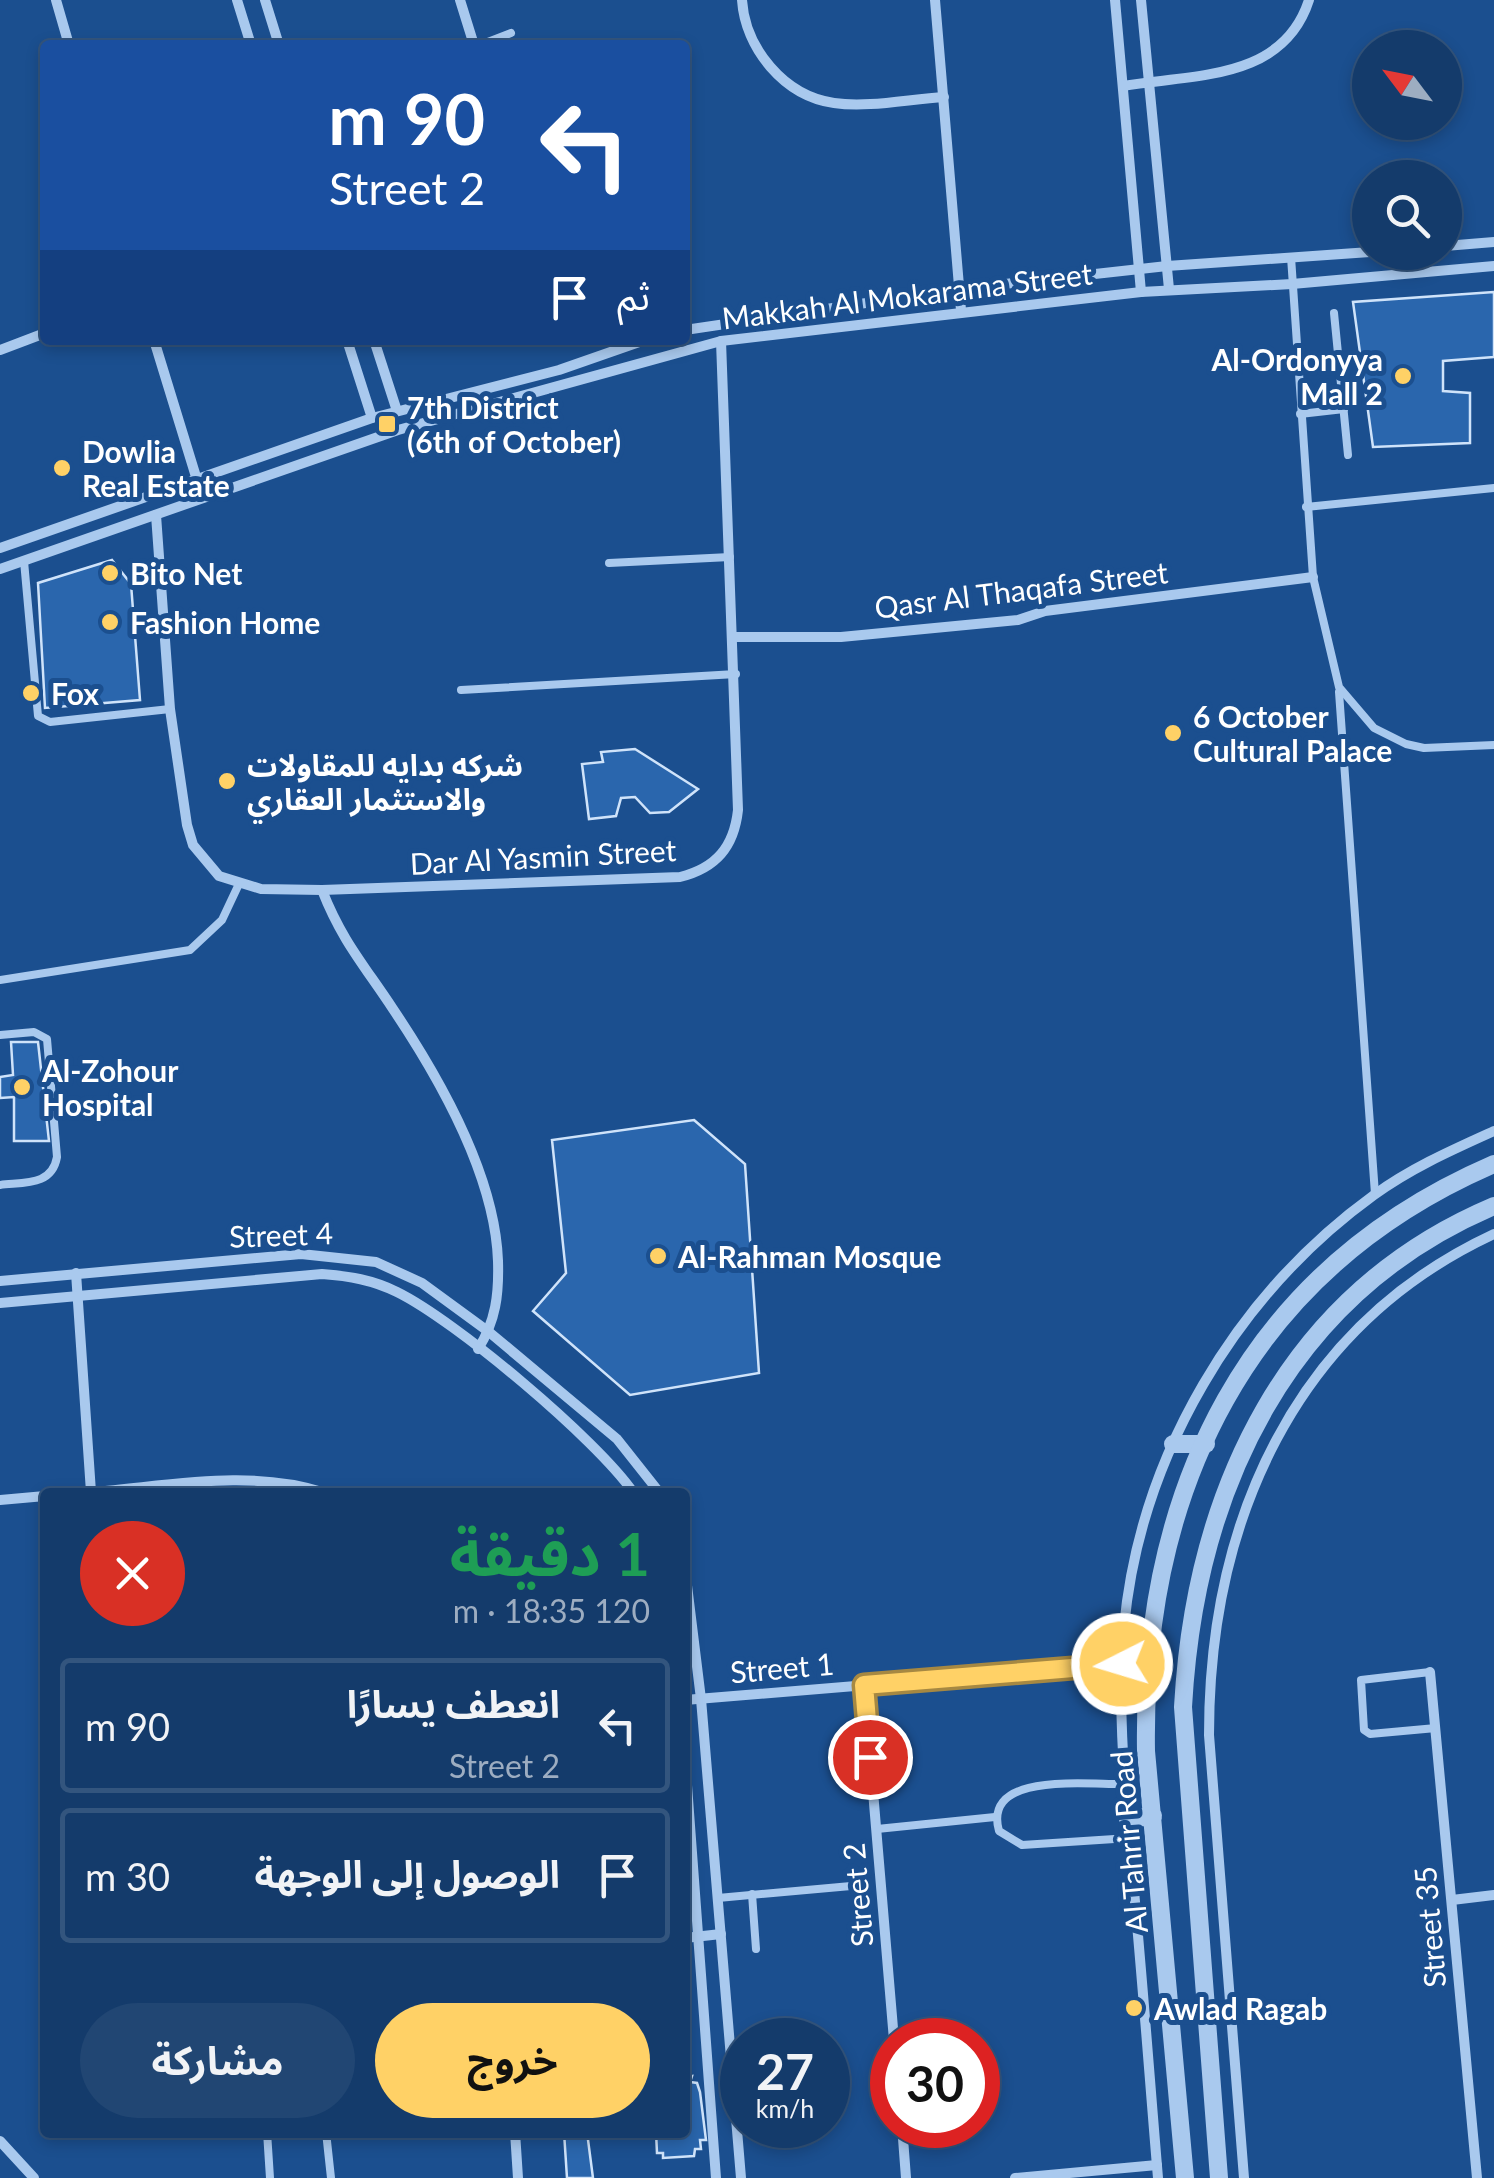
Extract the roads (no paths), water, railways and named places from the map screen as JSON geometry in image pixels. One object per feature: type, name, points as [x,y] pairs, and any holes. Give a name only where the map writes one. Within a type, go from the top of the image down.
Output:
[{"type":"street","points":[[56,0],[68,40]]},
{"type":"street","points":[[237,0],[249,40]]},
{"type":"street","points":[[265,0],[277,40]]},
{"type":"street","points":[[460,0],[475,40]]},
{"type":"street","points":[[742,0],[750,36],[764,60],[808,95],[835,104],[944,98]]},
{"type":"street","points":[[935,0],[961,310]]},
{"type":"street","points":[[1115,0],[1141,292]]},
{"type":"street","points":[[1141,0],[1170,289]]},
{"type":"street","points":[[1124,86],[1260,62],[1289,38],[1310,0]]},
{"type":"street","points":[[1462,245],[1494,242]]},
{"type":"street","name":"Makkah Al Mokarama Street","points":[[690,329],[960,289],[1167,266],[1352,253]]},
{"type":"street","name":"Makkah Al Mokarama Street","points":[[0,570],[398,430],[720,341],[961,310],[1170,289],[1292,284],[1494,266]]},
{"type":"street","points":[[0,350],[40,335]]},
{"type":"street","name":"Dar Al Yasmin Street","points":[[238,886],[322,890],[680,877],[716,862],[736,830],[736,674],[720,341]]},
{"type":"street","points":[[156,345],[197,480]]},
{"type":"street","points":[[349,345],[372,418]]},
{"type":"street","points":[[376,345],[398,411]]},
{"type":"street","points":[[0,548],[372,418],[558,370],[630,345]]},
{"type":"street","points":[[156,515],[170,708],[193,845],[219,876],[238,886]]},
{"type":"street","name":"Qasr Al Thaqafa Street","points":[[734,636],[841,637],[1018,620],[1045,610],[1313,578]]},
{"type":"street","points":[[322,890],[351,954],[415,1044],[478,1164],[490,1196],[498,1230],[499,1279],[489,1332],[478,1348]]},
{"type":"street","points":[[1158,2178],[1125,1784],[1122,1664],[1133,1569],[1146,1514],[1173,1444],[1218,1358],[1289,1269],[1375,1194],[1423,1164],[1494,1131]]},
{"type":"street","name":"Al Tahrir Road","points":[[1185,2178],[1145,1692],[1154,1602],[1174,1514],[1230,1390],[1281,1316],[1344,1253],[1416,1202],[1494,1164]]},
{"type":"street","name":"Al Tahrir Road","points":[[1219,2178],[1182,1707],[1186,1651],[1207,1545],[1259,1413],[1296,1358],[1335,1311],[1393,1263],[1460,1220],[1494,1206]]},
{"type":"street","points":[[1244,2178],[1208,1735],[1208,1675],[1222,1583],[1244,1509],[1270,1452],[1330,1357],[1413,1279],[1494,1234]]},
{"type":"street","name":"Street 4","points":[[0,1282],[301,1254],[352,1256],[422,1283],[489,1332],[618,1440],[655,1488]]},
{"type":"street","points":[[76,1273],[92,1488]]},
{"type":"street","name":"Street 4","points":[[0,1304],[322,1274],[349,1276],[400,1293],[478,1348],[605,1459],[630,1488]]},
{"type":"street","points":[[1173,1444],[1206,1444]]},
{"type":"street","points":[[142,1488],[254,1479],[309,1488]]},
{"type":"street","points":[[0,1500],[40,1496]]},
{"type":"street","points":[[690,1607],[702,1698],[741,2178]]},
{"type":"street","name":"Street 1","points":[[690,1699],[1122,1664]]},
{"type":"street","name":"Street 35","points":[[1430,1672],[1477,2178]]},
{"type":"street","name":"Street 2","points":[[864,1685],[892,2018]]},
{"type":"street","points":[[1129,1829],[1153,1816]]},
{"type":"street","points":[[690,1827],[716,2178]]},
{"type":"street","points":[[1452,1900],[1494,1895]]},
{"type":"street","points":[[690,1938],[721,1934]]},
{"type":"street","points":[[515,2138],[518,2178]]},
{"type":"street","points":[[0,2142],[34,2178]]},
{"type":"street","points":[[904,2148],[906,2178]]},
{"type":"street","points":[[1015,2178],[1157,2164]]},
{"type":"lane","points":[[492,40],[511,34]]},
{"type":"lane","points":[[1290,258],[1313,578],[1339,688],[1375,1194]]},
{"type":"lane","points":[[1334,313],[1348,455]]},
{"type":"lane","points":[[1300,414],[1344,409]]},
{"type":"lane","points":[[1306,506],[1494,488]]},
{"type":"lane","points":[[609,564],[730,557]]},
{"type":"lane","points":[[24,561],[38,716],[50,722],[170,708]]},
{"type":"lane","points":[[461,690],[736,674]]},
{"type":"lane","points":[[1339,688],[1374,728],[1406,744],[1424,748],[1494,745]]},
{"type":"lane","points":[[0,980],[190,950],[222,920],[238,886]]},
{"type":"lane","points":[[0,1035],[34,1032],[46,1039],[58,1157],[55,1168],[45,1178],[0,1184]]},
{"type":"lane","points":[[1430,1672],[1361,1680],[1364,1730],[1370,1734],[1436,1728]]},
{"type":"lane","points":[[1125,1784],[1016,1789],[998,1805],[996,1818],[999,1831],[1022,1844],[1129,1829]]},
{"type":"lane","points":[[876,1829],[996,1818]]},
{"type":"lane","points":[[718,1898],[851,1886],[862,1898],[866,1936]]},
{"type":"lane","points":[[752,1894],[756,1949]]},
{"type":"lane","points":[[267,2138],[270,2178]]},
{"type":"lane","points":[[327,2138],[331,2178]]},
{"type":"place","name":"Al-Ordonyya Mall 2","points":[[1403,376]]},
{"type":"place","name":"7th District (6th of October)","points":[[387,424]]},
{"type":"place","name":"Dowlia Real Estate","points":[[62,468]]},
{"type":"place","name":"Bito Net","points":[[110,573]]},
{"type":"place","name":"Fashion Home","points":[[110,622]]},
{"type":"place","name":"Fox","points":[[31,693]]},
{"type":"place","name":"6 October Cultural Palace","points":[[1173,733]]},
{"type":"place","name":"شركه بدايه للمقاولات والاستثمار العقاري","points":[[227,781]]},
{"type":"place","name":"Al-Zohour Hospital","points":[[22,1087]]},
{"type":"place","name":"Al-Rahman Mosque","points":[[658,1256]]},
{"type":"place","name":"Awlad Ragab","points":[[1134,2008]]}]
